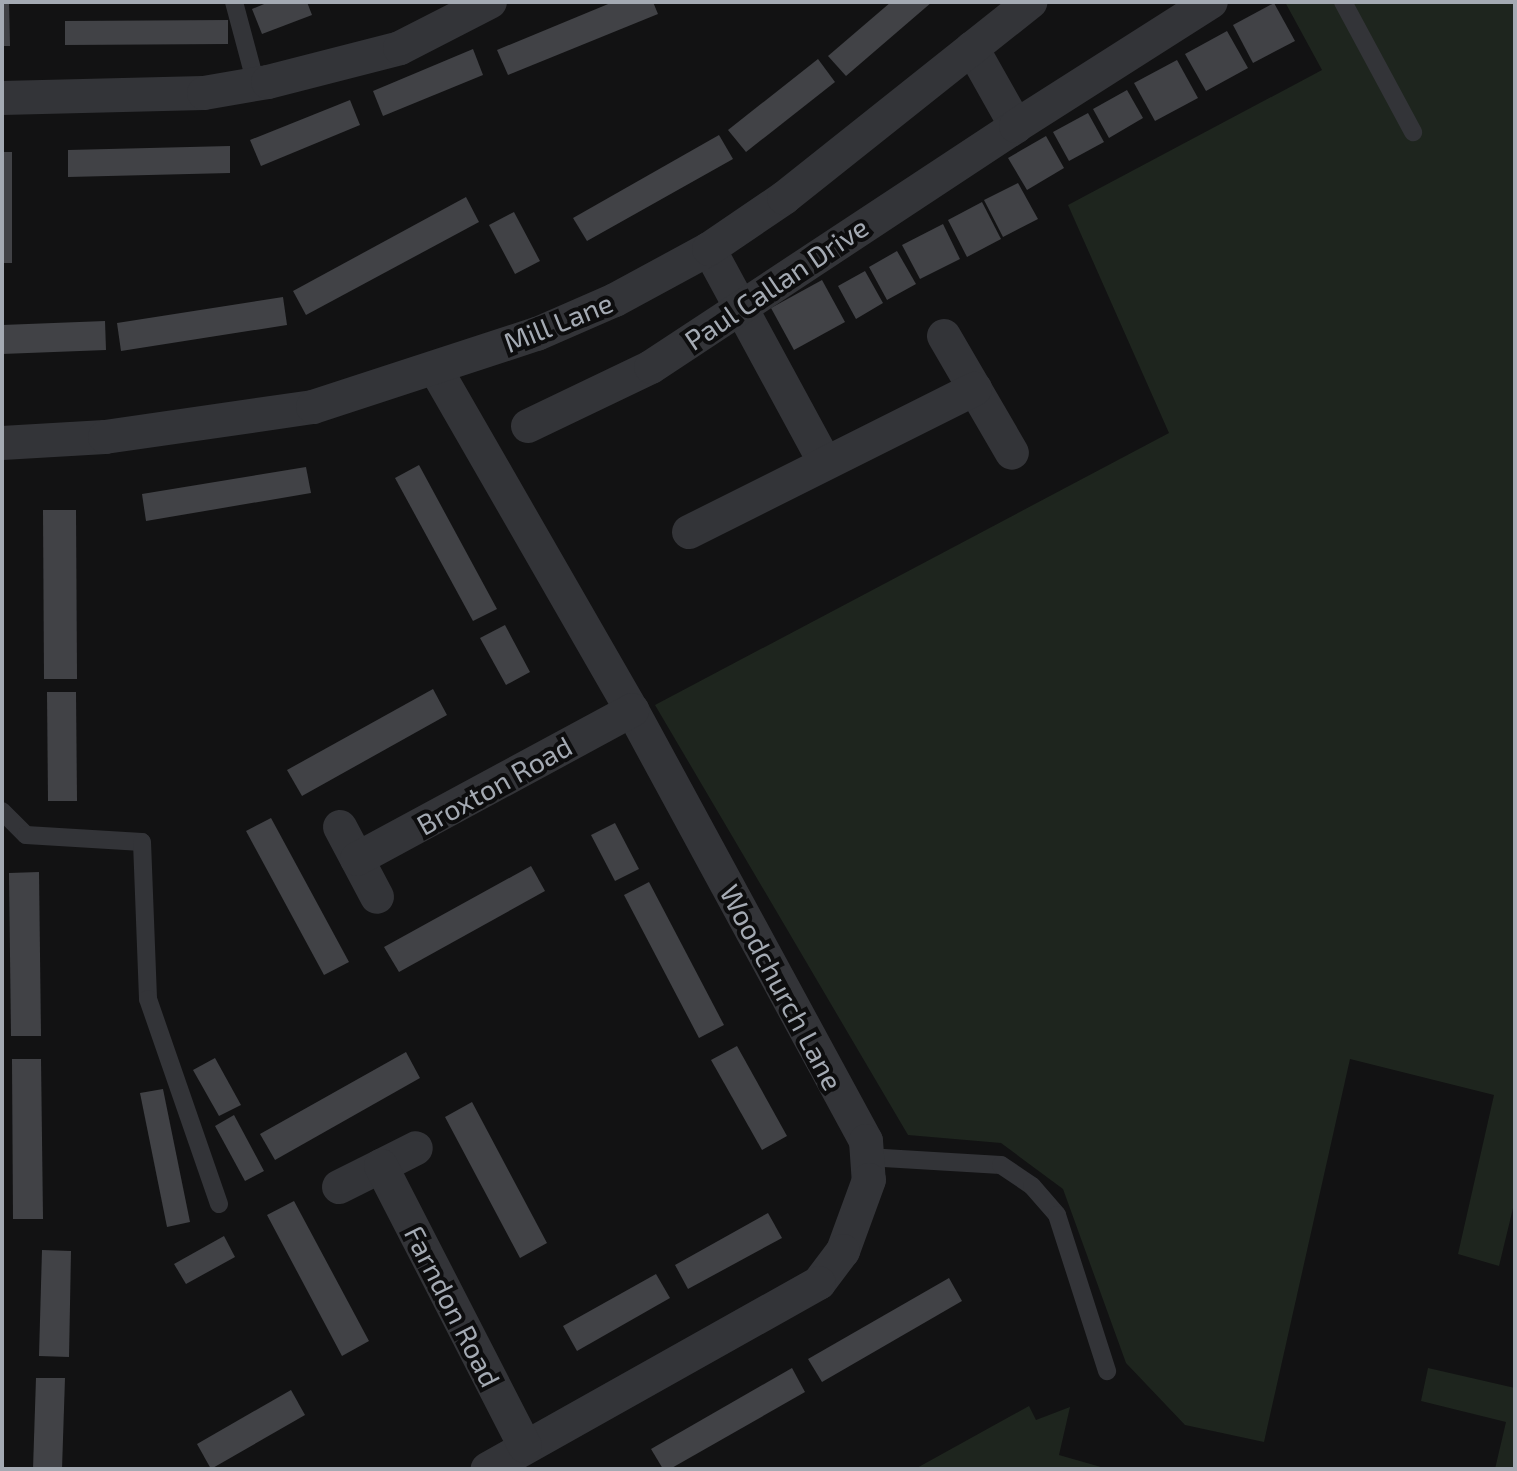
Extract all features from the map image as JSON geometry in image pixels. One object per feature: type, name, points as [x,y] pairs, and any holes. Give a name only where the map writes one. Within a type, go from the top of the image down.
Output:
[{"type":"street","points":[[2,98],[189,94],[256,84],[400,48],[490,2]]},
{"type":"street","name":"Mill Lane","points":[[2,443],[105,437],[313,407],[537,334],[683,266],[709,249],[784,198],[1030,2]]},
{"type":"street","name":"Paul Callan Drive","points":[[528,426],[651,367],[1016,126],[1211,2]]},
{"type":"street","points":[[972,48],[1016,126]]},
{"type":"street","points":[[709,249],[825,463]]},
{"type":"street","points":[[944,336],[1012,453]]},
{"type":"street","name":"Woodchurch Lane","points":[[435,368],[632,710],[866,1141],[869,1180],[843,1251],[819,1283],[488,1469]]},
{"type":"street","points":[[689,532],[975,389]]},
{"type":"street","name":"Broxton Road","points":[[357,859],[632,710]]},
{"type":"street","points":[[340,827],[377,897]]},
{"type":"street","points":[[339,1187],[416,1148]]},
{"type":"street","name":"Farndon Road","points":[[381,1166],[525,1446]]},
{"type":"lane","points":[[234,2],[256,84]]},
{"type":"lane","points":[[1343,2],[1413,132]]},
{"type":"lane","points":[[2,811],[26,835],[142,842],[148,999],[219,1204]]},
{"type":"lane","points":[[867,1157],[1001,1165],[1032,1186],[1057,1215],[1107,1371]]},
{"type":"shaded area","points":[[1285,2],[1515,2],[1515,1200],[1499,1266],[1458,1254],[1494,1095],[1350,1059],[1264,1442],[1185,1425],[1126,1363],[1063,1189],[1001,1143],[908,1135],[655,705],[1169,433],[1068,205],[1322,70]]},
{"type":"shaded area","points":[[1428,1368],[1515,1388],[1515,1469],[1495,1469],[1506,1422],[1421,1401]]},
{"type":"shaded area","points":[[1029,1406],[1036,1420],[1070,1407],[1059,1455],[1108,1469],[915,1469]]},
{"type":"building","points":[[2,2],[9,2],[10,46],[2,46]]},
{"type":"building","points":[[269,2],[307,2],[312,15],[262,34],[252,9]]},
{"type":"building","points":[[613,2],[653,2],[658,14],[508,75],[497,50]]},
{"type":"building","points":[[891,2],[932,2],[846,76],[828,56]]},
{"type":"building","points":[[1274,3],[1295,41],[1253,63],[1233,25]]},
{"type":"building","points":[[228,20],[228,44],[65,45],[65,21]]},
{"type":"building","points":[[1227,31],[1248,68],[1206,91],[1185,54]]},
{"type":"building","points":[[473,49],[483,75],[383,116],[373,91]]},
{"type":"building","points":[[818,59],[835,82],[746,152],[728,130]]},
{"type":"building","points":[[1177,60],[1198,98],[1155,121],[1134,83]]},
{"type":"building","points":[[1127,90],[1143,118],[1109,138],[1093,109]]},
{"type":"building","points":[[350,100],[360,125],[261,166],[250,140]]},
{"type":"building","points":[[1088,113],[1104,142],[1069,161],[1053,132]]},
{"type":"building","points":[[719,135],[733,159],[587,241],[573,218]]},
{"type":"building","points":[[1046,136],[1064,168],[1027,190],[1008,158]]},
{"type":"building","points":[[230,146],[230,173],[68,177],[68,150]]},
{"type":"building","points":[[2,152],[12,152],[12,263],[2,263]]},
{"type":"building","points":[[1018,183],[1038,219],[1003,237],[984,200]]},
{"type":"building","points":[[466,197],[479,222],[306,315],[293,291]]},
{"type":"building","points":[[982,202],[1001,239],[967,257],[948,220]]},
{"type":"building","points":[[514,212],[540,261],[515,274],[489,225]]},
{"type":"building","points":[[943,224],[960,259],[920,279],[902,245]]},
{"type":"building","points":[[897,251],[916,284],[887,300],[869,267]]},
{"type":"building","points":[[865,271],[883,303],[856,319],[838,286]]},
{"type":"building","points":[[822,280],[845,322],[794,350],[771,308]]},
{"type":"building","points":[[283,297],[287,325],[121,351],[117,323]]},
{"type":"building","points":[[105,321],[106,350],[2,354],[2,325]]},
{"type":"building","points":[[419,465],[497,609],[473,621],[395,478]]},
{"type":"building","points":[[306,467],[311,493],[146,521],[142,494]]},
{"type":"building","points":[[43,510],[76,510],[77,679],[44,679]]},
{"type":"building","points":[[505,625],[530,672],[506,685],[480,638]]},
{"type":"building","points":[[433,689],[447,715],[302,796],[287,770]]},
{"type":"building","points":[[47,692],[76,692],[77,801],[48,801]]},
{"type":"building","points":[[271,818],[349,962],[324,975],[246,831]]},
{"type":"building","points":[[615,823],[639,869],[615,881],[591,835]]},
{"type":"building","points":[[531,866],[545,891],[399,972],[384,947]]},
{"type":"building","points":[[39,872],[41,1036],[11,1036],[9,873]]},
{"type":"building","points":[[649,882],[724,1025],[699,1038],[624,895]]},
{"type":"building","points":[[737,1046],[787,1136],[762,1150],[711,1060]]},
{"type":"building","points":[[406,1052],[420,1078],[275,1160],[260,1134]]},
{"type":"building","points":[[215,1058],[241,1105],[219,1116],[193,1070]]},
{"type":"building","points":[[12,1059],[41,1059],[43,1219],[13,1219]]},
{"type":"building","points":[[163,1089],[190,1222],[167,1227],[140,1093]]},
{"type":"building","points":[[472,1102],[547,1243],[520,1258],[445,1117]]},
{"type":"building","points":[[234,1115],[264,1171],[245,1181],[215,1126]]},
{"type":"building","points":[[294,1201],[369,1341],[342,1356],[267,1215]]},
{"type":"building","points":[[768,1213],[782,1238],[688,1289],[675,1265]]},
{"type":"building","points":[[224,1236],[235,1257],[186,1284],[174,1264]]},
{"type":"building","points":[[42,1250],[71,1251],[69,1357],[39,1356]]},
{"type":"building","points":[[656,1274],[670,1298],[577,1351],[563,1326]]},
{"type":"building","points":[[949,1278],[962,1301],[822,1382],[808,1359]]},
{"type":"building","points":[[792,1368],[805,1392],[670,1469],[663,1469],[651,1449]]},
{"type":"building","points":[[36,1378],[65,1378],[62,1469],[33,1469]]},
{"type":"building","points":[[291,1390],[305,1415],[211,1469],[197,1444]]}]
